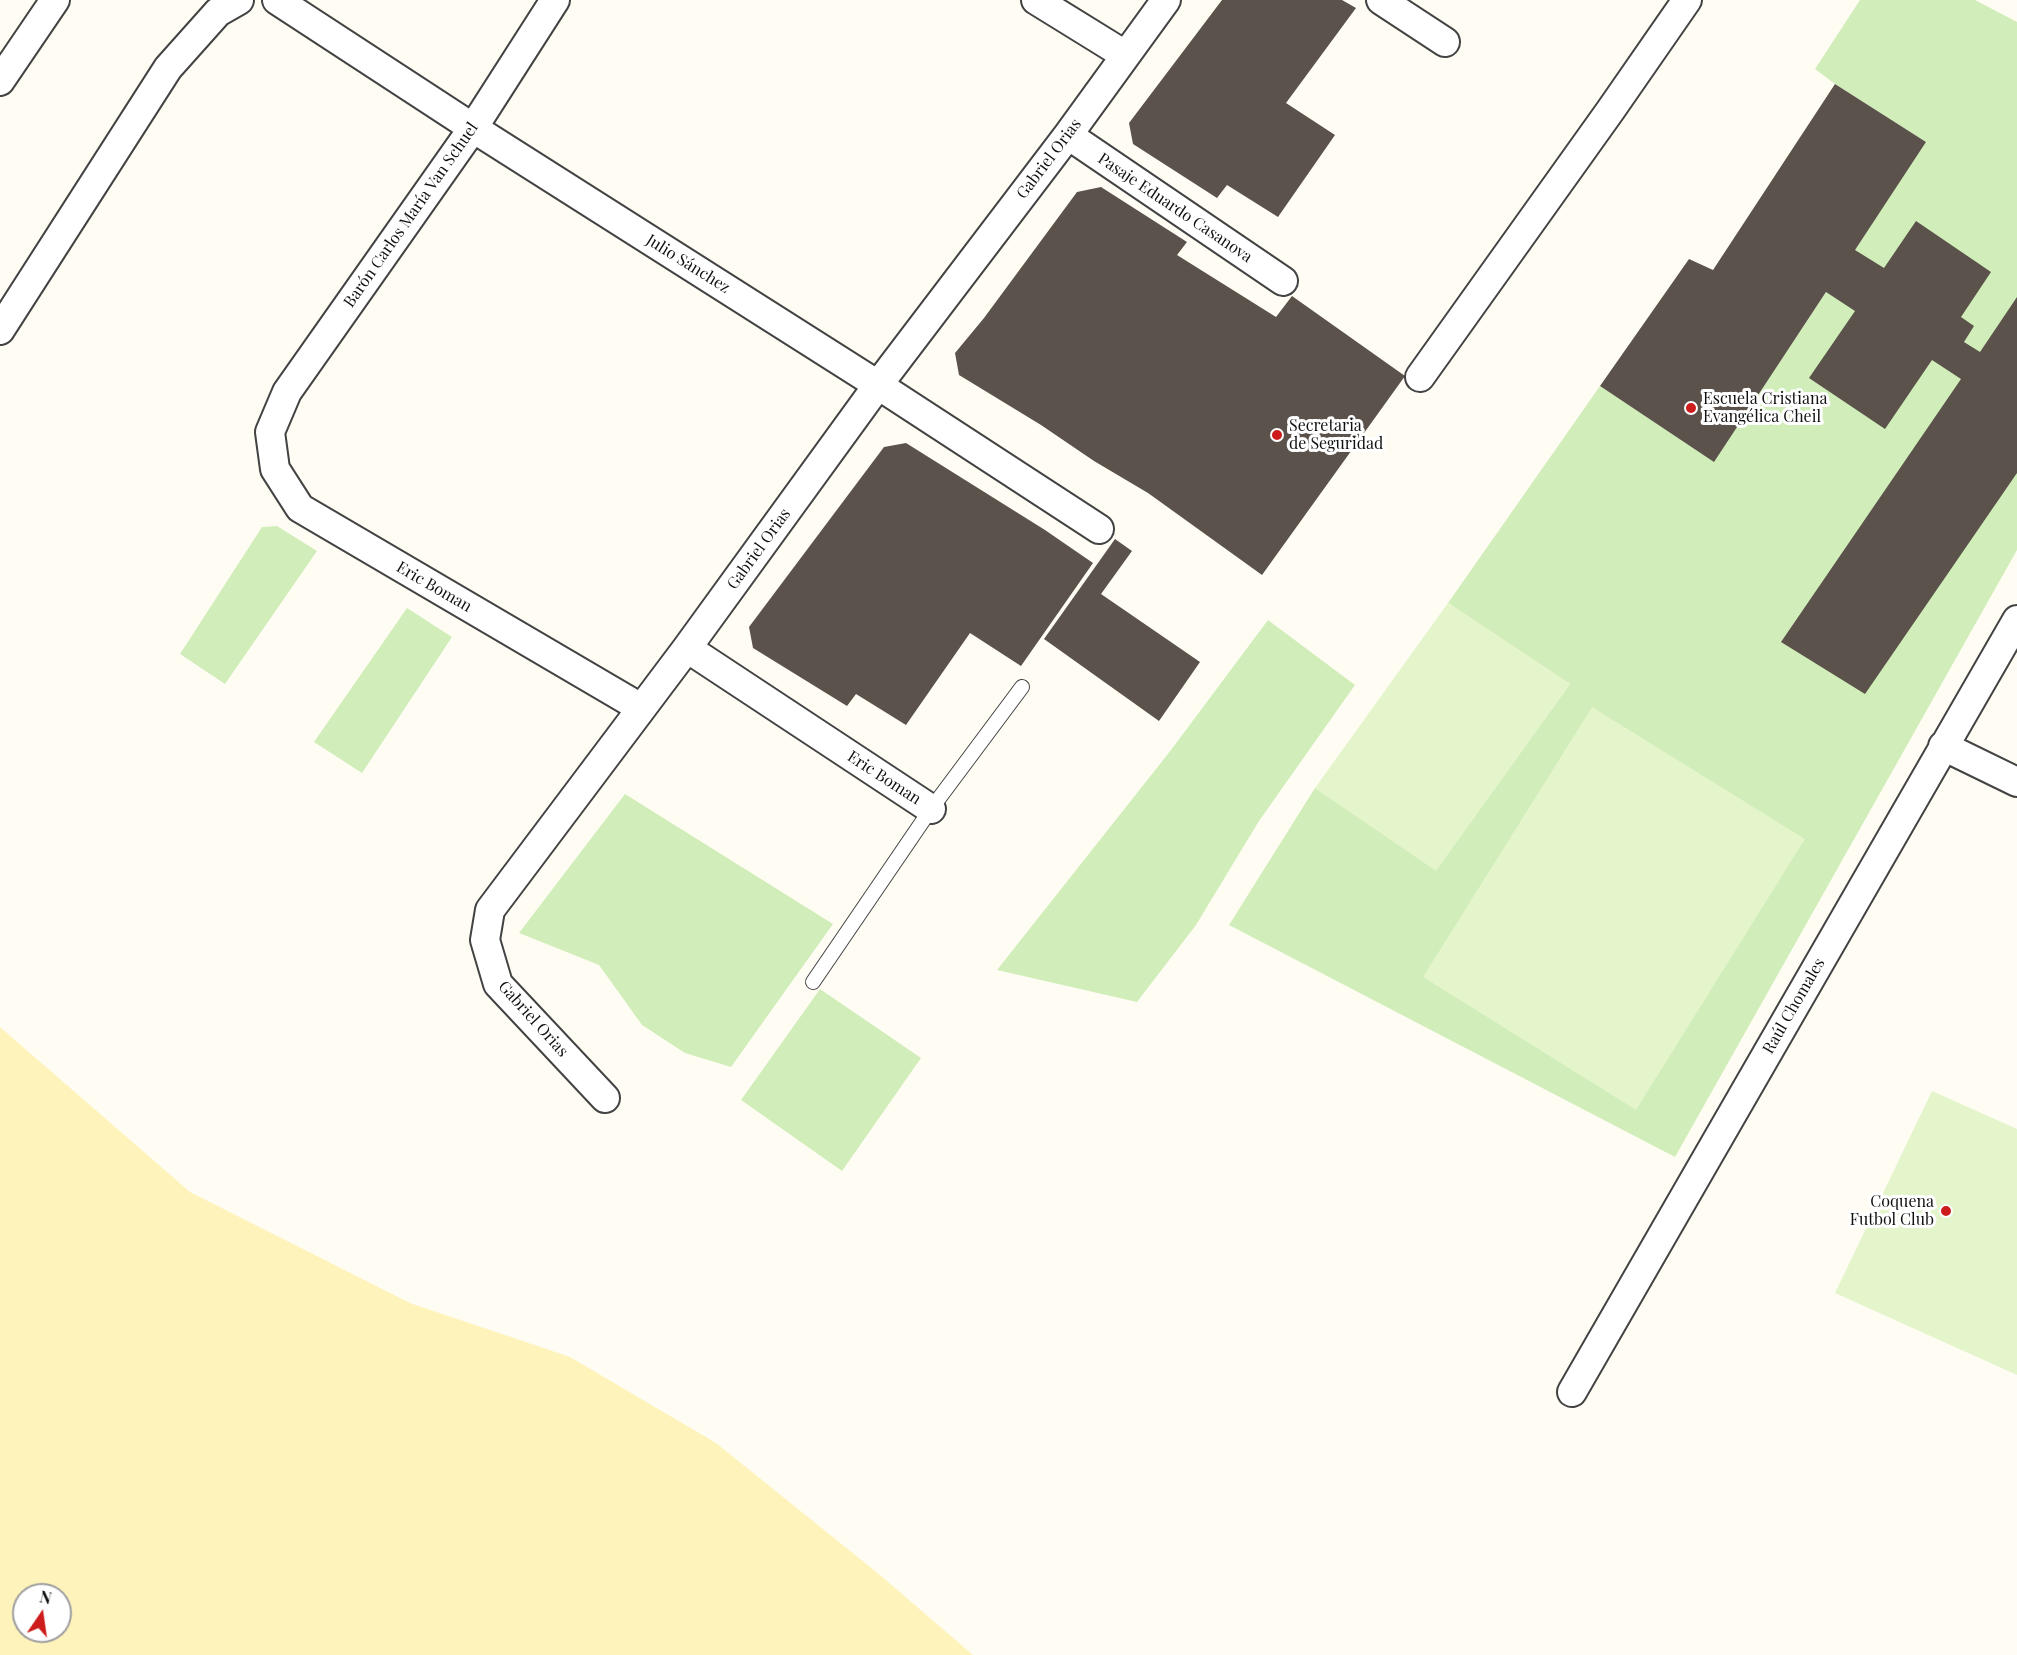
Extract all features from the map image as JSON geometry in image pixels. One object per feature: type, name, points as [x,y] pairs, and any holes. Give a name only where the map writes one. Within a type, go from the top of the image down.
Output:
[{"type":"street","points":[[0,81],[55,0]]},
{"type":"street","points":[[0,330],[168,68],[219,12],[239,0]]},
{"type":"street","name":"Julio Sánchez","points":[[277,0],[1099,529]]},
{"type":"street","name":"Barón Carlos María Van Schuel","points":[[270,432],[286,392],[473,128],[555,0]]},
{"type":"street","points":[[1035,0],[1125,55]]},
{"type":"street","name":"Gabriel Orias","points":[[605,1098],[498,984],[485,940],[490,910],[687,648],[878,385],[1068,135],[1166,0]]},
{"type":"street","points":[[1381,0],[1445,42]]},
{"type":"street","points":[[1420,377],[1687,0]]},
{"type":"street","name":"Pasaje Eduardo Casanova","points":[[1068,135],[1283,281]]},
{"type":"street","name":"Eric Boman","points":[[270,432],[275,469],[300,508],[641,708]]},
{"type":"street","name":"Raúl Chomales","points":[[1572,1392],[2017,620]]},
{"type":"street","name":"Eric Boman","points":[[687,648],[931,809]]},
{"type":"street","points":[[1943,746],[2017,782]]},
{"type":"lane","points":[[813,982],[931,809],[1022,687]]},
{"type":"green space","points":[[1860,0],[1975,0],[2017,22],[2017,550],[1675,1157],[1229,925],[1315,788],[1436,870],[1570,684],[1448,603],[1600,386],[1714,461],[1926,142],[1815,69]]},
{"type":"green space","points":[[277,526],[317,551],[225,684],[180,654],[262,527]]},
{"type":"green space","points":[[1448,603],[1570,684],[1436,871],[1315,788]]},
{"type":"green space","points":[[407,608],[452,637],[362,773],[314,742]]},
{"type":"green space","points":[[1268,620],[1355,685],[1259,821],[1196,925],[1137,1002],[997,970],[1171,750]]},
{"type":"green space","points":[[1592,707],[1805,839],[1636,1110],[1423,977]]},
{"type":"green space","points":[[625,794],[833,924],[731,1067],[685,1053],[642,1025],[599,965],[519,933]]},
{"type":"green space","points":[[820,989],[921,1058],[842,1171],[741,1100]]},
{"type":"green space","name":"Coquena Futbol Club","points":[[1932,1091],[2017,1129],[2017,1375],[1835,1293]]},
{"type":"sand","points":[[0,1027],[190,1192],[410,1303],[570,1357],[716,1443],[880,1575],[973,1655],[0,1655]]},
{"type":"building","points":[[1222,0],[1342,0],[1356,8],[1286,103],[1335,135],[1278,217],[1227,185],[1217,198],[1133,144],[1129,123]]},
{"type":"building","name":"Escuela Cristiana Evangélica Cheil","points":[[1835,84],[1926,142],[1855,250],[1884,268],[1916,221],[1991,272],[1961,317],[1974,326],[1964,342],[1980,352],[2017,297],[2017,473],[1865,694],[1781,642],[1961,379],[1932,360],[1885,429],[1809,378],[1855,311],[1826,292],[1714,462],[1600,386],[1689,259],[1713,270]]},
{"type":"building","points":[[1101,187],[1187,242],[1177,255],[1276,317],[1292,296],[1405,376],[1262,575],[1148,493],[959,375],[955,353],[984,318],[1077,192]]},
{"type":"building","points":[[906,443],[1045,530],[1093,563],[1021,666],[970,633],[906,725],[856,694],[847,706],[753,648],[749,627],[884,447]]},
{"type":"building","points":[[1115,539],[1132,551],[1101,594],[1200,662],[1159,721],[1044,639]]},
{"type":"place","name":"Escuela Cristiana Evangélica Cheil","points":[[1691,408]]},
{"type":"place","name":"Secretaria de Seguridad","points":[[1277,435]]},
{"type":"place","name":"Coquena Futbol Club","points":[[1946,1211]]}]
